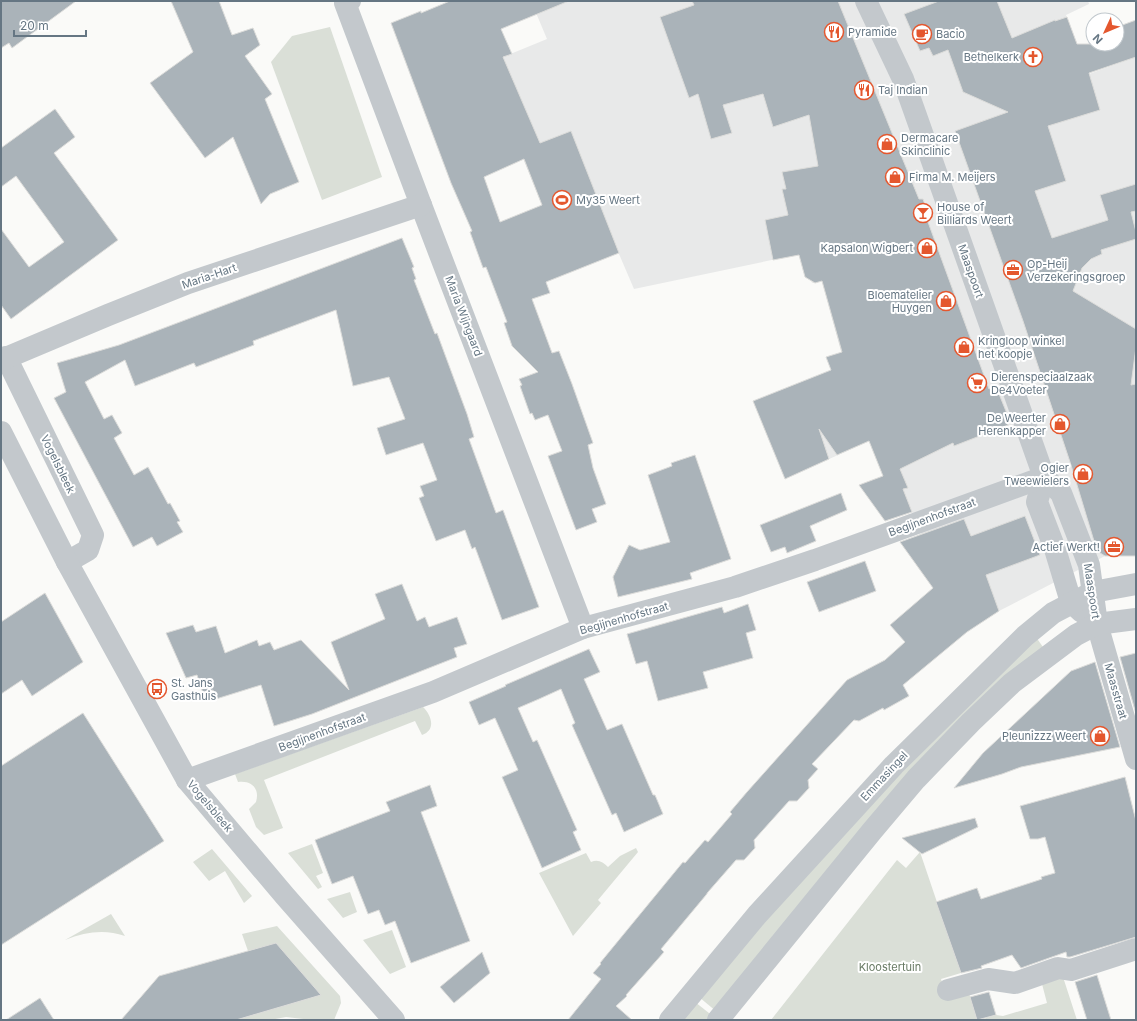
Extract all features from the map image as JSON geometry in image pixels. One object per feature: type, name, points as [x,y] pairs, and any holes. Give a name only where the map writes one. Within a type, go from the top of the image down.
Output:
[{"type":"street","name":"Maaspoort","points":[[866,1],[903,79],[1044,477],[1061,493],[1089,565],[1097,624]]},
{"type":"street","name":"Maria Wijngaard","points":[[348,2],[421,205],[583,628]]},
{"type":"street","name":"Maria-Hart","points":[[3,359],[188,282],[421,205]]},
{"type":"street","name":"Vogelsbleek","points":[[3,359],[93,535],[88,550],[67,562]]},
{"type":"street","name":"Vogelsbleek","points":[[1,432],[67,562],[187,780],[285,896],[394,1020]]},
{"type":"street","name":"Maaspoort","points":[[1044,477],[1037,502],[1059,562],[1071,602],[1097,624]]},
{"type":"street","name":"Begijnenhofstraat","points":[[187,780],[433,692],[583,628],[735,587],[816,560],[1044,477]]},
{"type":"street","name":"Emmasingel","points":[[670,1020],[757,915],[894,765],[1025,636],[1053,613],[1071,602],[1093,592],[1136,584]]},
{"type":"street","points":[[718,1020],[817,897],[916,779],[971,722],[1012,683],[1076,635],[1097,624],[1136,619]]},
{"type":"street","name":"Maasstraat","points":[[1097,624],[1136,758]]},
{"type":"street","points":[[948,990],[988,979],[1015,983],[1058,968],[1072,970],[1136,949]]},
{"type":"shaded area","points":[[531,1],[1088,1],[1089,4],[1066,15],[1089,74],[1136,57],[1136,555],[1105,556],[999,611],[965,633],[900,542],[921,534],[895,472],[869,441],[785,479],[753,401],[845,366],[822,281],[812,283],[805,253],[634,289],[613,240],[542,205],[520,151],[481,66],[547,39]]},
{"type":"green space","points":[[330,27],[382,177],[322,200],[271,62],[292,36]]},
{"type":"green space","points":[[1036,637],[1045,650],[717,1012],[699,997],[833,841]]},
{"type":"green space","points":[[423,707],[429,714],[431,726],[426,733],[422,735],[415,721],[264,780],[283,828],[264,835],[256,827],[249,809],[256,802],[256,789],[247,782],[238,782],[235,774]]},
{"type":"green space","points":[[312,844],[323,873],[316,876],[322,887],[318,889],[288,853]]},
{"type":"green space","points":[[636,848],[638,852],[598,900],[601,903],[573,936],[539,873],[586,853],[591,862],[600,862],[608,867],[620,856]]},
{"type":"green space","points":[[212,849],[252,896],[244,903],[225,871],[209,881],[193,862]]},
{"type":"green space","name":"Kloostertuin","points":[[920,852],[961,973],[941,979],[946,995],[968,990],[977,1020],[771,1020],[897,860],[906,868]]},
{"type":"green space","points":[[350,892],[357,912],[343,918],[327,899]]},
{"type":"green space","points":[[111,914],[125,936],[95,932],[65,940]]},
{"type":"green space","points":[[277,926],[340,996],[341,1003],[334,1020],[312,1020],[286,1017],[270,1020],[236,1020],[321,995],[276,944],[248,951],[242,934]]},
{"type":"green space","points":[[392,930],[406,967],[390,974],[363,940]]},
{"type":"green space","points":[[1063,977],[1077,1020],[980,1020],[996,1015],[1003,1016],[1047,1003],[1042,984]]},
{"type":"green space","points":[[695,1002],[714,1017],[711,1020],[681,1020]]},
{"type":"building","points":[[1,1],[76,1],[12,48],[9,43],[1,48]]},
{"type":"building","points":[[171,1],[219,1],[232,35],[253,28],[260,45],[245,56],[272,94],[265,99],[299,182],[270,194],[261,204],[233,137],[205,158],[150,83],[193,52]]},
{"type":"building","points":[[450,1],[569,1],[501,29],[512,54],[503,57],[540,143],[571,131],[619,253],[546,282],[550,293],[532,299],[552,353],[559,351],[572,384],[593,443],[588,445],[593,468],[606,504],[592,509],[597,522],[576,530],[548,456],[562,451],[548,415],[535,420],[532,413],[530,414],[520,386],[522,385],[519,379],[538,372],[512,346],[504,323],[507,322],[486,267],[483,268],[470,232],[472,231],[451,183],[391,23],[421,11],[421,13]],"holes":[[[524,159],[542,205],[500,222],[484,177]]]},
{"type":"building","points":[[692,1],[838,1],[919,199],[923,199],[930,219],[928,222],[989,389],[993,387],[996,395],[999,394],[1008,416],[1005,417],[1008,425],[954,446],[953,443],[900,469],[908,488],[903,489],[912,512],[885,521],[859,485],[883,476],[869,441],[837,455],[819,429],[829,459],[785,479],[753,401],[831,370],[826,357],[842,352],[822,281],[815,283],[805,277],[799,255],[773,260],[765,220],[788,215],[782,189],[786,189],[782,172],[818,166],[809,115],[773,127],[763,94],[723,105],[732,133],[711,139],[698,94],[689,98],[660,17],[694,5]]},
{"type":"building","points":[[939,1],[997,1],[1012,38],[1055,20],[1067,17],[1077,44],[1085,44],[1085,52],[1125,52],[1125,24],[1136,20],[1136,57],[1089,73],[1100,110],[1048,126],[1066,181],[1035,191],[1052,238],[1108,220],[1100,195],[1136,184],[1136,211],[1131,212],[1136,232],[1136,239],[1101,250],[1102,254],[1091,259],[1082,268],[1073,291],[1136,329],[1136,347],[1131,385],[1136,384],[1136,556],[1105,556],[1097,551],[1071,465],[1023,321],[955,131],[1008,112],[963,92],[948,50],[933,56],[929,48],[920,51],[904,14]]},
{"type":"building","points":[[55,109],[75,137],[54,153],[118,240],[11,319],[1,305],[1,229],[29,267],[64,242],[16,176],[1,187],[1,148]]},
{"type":"building","points":[[402,238],[414,267],[412,268],[416,279],[414,280],[435,334],[437,333],[467,414],[474,437],[469,439],[496,513],[503,510],[539,607],[502,620],[475,547],[472,549],[465,530],[436,541],[419,498],[424,496],[420,486],[437,480],[423,443],[386,455],[377,428],[405,419],[389,377],[353,386],[336,310],[253,341],[254,345],[196,367],[194,363],[135,386],[125,360],[85,382],[104,419],[112,415],[122,433],[114,438],[134,475],[148,467],[168,504],[170,503],[180,521],[177,522],[183,532],[157,546],[152,537],[133,547],[54,398],[66,392],[57,363],[119,345]]},
{"type":"building","points":[[695,455],[731,559],[690,573],[692,579],[618,597],[613,577],[629,545],[640,550],[670,542],[648,475],[672,466],[671,463]]},
{"type":"building","points":[[841,493],[847,510],[810,526],[816,541],[787,553],[785,547],[771,552],[760,525]]},
{"type":"building","points":[[1025,516],[1040,555],[986,575],[999,611],[967,632],[903,685],[909,696],[884,710],[883,708],[859,721],[854,720],[812,764],[818,769],[808,780],[809,788],[797,801],[789,801],[754,840],[755,848],[744,860],[736,860],[661,949],[664,952],[626,995],[627,996],[616,1006],[632,1020],[568,1020],[601,979],[593,973],[601,964],[600,963],[683,862],[685,863],[705,840],[708,842],[732,814],[730,812],[747,792],[847,680],[885,660],[905,642],[890,625],[933,588],[900,542],[964,519],[971,536]]},
{"type":"building","points":[[865,561],[876,591],[819,612],[807,582]]},
{"type":"building","points":[[402,584],[417,621],[425,617],[429,627],[457,617],[467,644],[454,648],[457,657],[312,714],[274,726],[261,685],[216,699],[213,690],[203,693],[197,675],[186,678],[166,633],[193,625],[196,632],[216,626],[225,653],[257,640],[259,646],[270,642],[274,650],[301,640],[349,690],[331,642],[385,619],[375,594]]},
{"type":"building","points":[[45,593],[83,662],[32,696],[22,680],[1,694],[1,622]]},
{"type":"building","points":[[748,604],[756,630],[746,633],[753,658],[703,672],[708,688],[658,701],[647,661],[636,664],[627,634],[722,607],[724,613]]},
{"type":"building","points":[[589,649],[600,672],[584,679],[607,730],[622,724],[653,795],[655,795],[663,814],[624,832],[616,813],[612,815],[572,725],[575,723],[561,689],[518,708],[533,742],[537,740],[577,830],[573,832],[581,850],[542,868],[502,777],[518,770],[495,718],[479,725],[469,702]]},
{"type":"building","points":[[1136,653],[1136,714],[1120,657]]},
{"type":"building","points":[[1095,662],[1120,747],[1021,767],[954,788],[983,753],[1071,671]]},
{"type":"building","points":[[83,713],[164,841],[1,945],[1,766]]},
{"type":"building","points":[[1125,777],[1136,821],[1136,937],[1070,957],[1067,957],[1066,952],[1021,968],[1012,955],[981,966],[982,968],[961,973],[936,902],[977,888],[981,899],[1042,879],[1041,877],[1055,873],[1045,837],[1030,839],[1020,806]]},
{"type":"building","points":[[430,785],[437,806],[421,812],[470,941],[411,963],[395,921],[385,925],[379,910],[368,914],[353,876],[332,884],[315,840],[390,811],[386,802]]},
{"type":"building","points":[[975,818],[978,827],[922,854],[902,838]]},
{"type":"building","points":[[276,943],[321,995],[236,1020],[121,1020],[159,976]]},
{"type":"building","points":[[482,952],[490,973],[454,1003],[440,987]]},
{"type":"building","points":[[1097,975],[1111,1020],[1087,1020],[1075,982]]},
{"type":"building","points":[[989,992],[996,1015],[977,1020],[970,997]]},
{"type":"building","points":[[40,998],[54,1020],[6,1020]]},
{"type":"place","name":"Pyramide","points":[[834,32]]},
{"type":"place","name":"Bacio","points":[[922,34]]},
{"type":"place","name":"Bethelkerk","points":[[1033,57]]},
{"type":"place","name":"Taj Indian","points":[[864,90]]},
{"type":"place","name":"Dermacare Skinclinic","points":[[887,144]]},
{"type":"place","name":"Firma M. Meijers","points":[[895,177]]},
{"type":"place","name":"My35 Weert","points":[[562,200]]},
{"type":"place","name":"House of Billiards Weert","points":[[923,213]]},
{"type":"place","name":"Kapsalon Wigbert","points":[[927,248]]},
{"type":"place","name":"Op-Heij Verzekeringsgroep","points":[[1013,270]]},
{"type":"place","name":"Bloematelier Huygen","points":[[946,301]]},
{"type":"place","name":"Kringloop winkel het koopje","points":[[964,347]]},
{"type":"place","name":"Dierenspeciaalzaak De4Voeter","points":[[977,383]]},
{"type":"place","name":"De Weerter Herenkapper","points":[[1060,424]]},
{"type":"place","name":"Ogier Tweewielers","points":[[1083,474]]},
{"type":"place","name":"Actief Werkt!","points":[[1114,547]]},
{"type":"place","name":"St. Jans Gasthuis","points":[[157,689]]},
{"type":"place","name":"Pleunizzz Weert","points":[[1100,736]]}]
